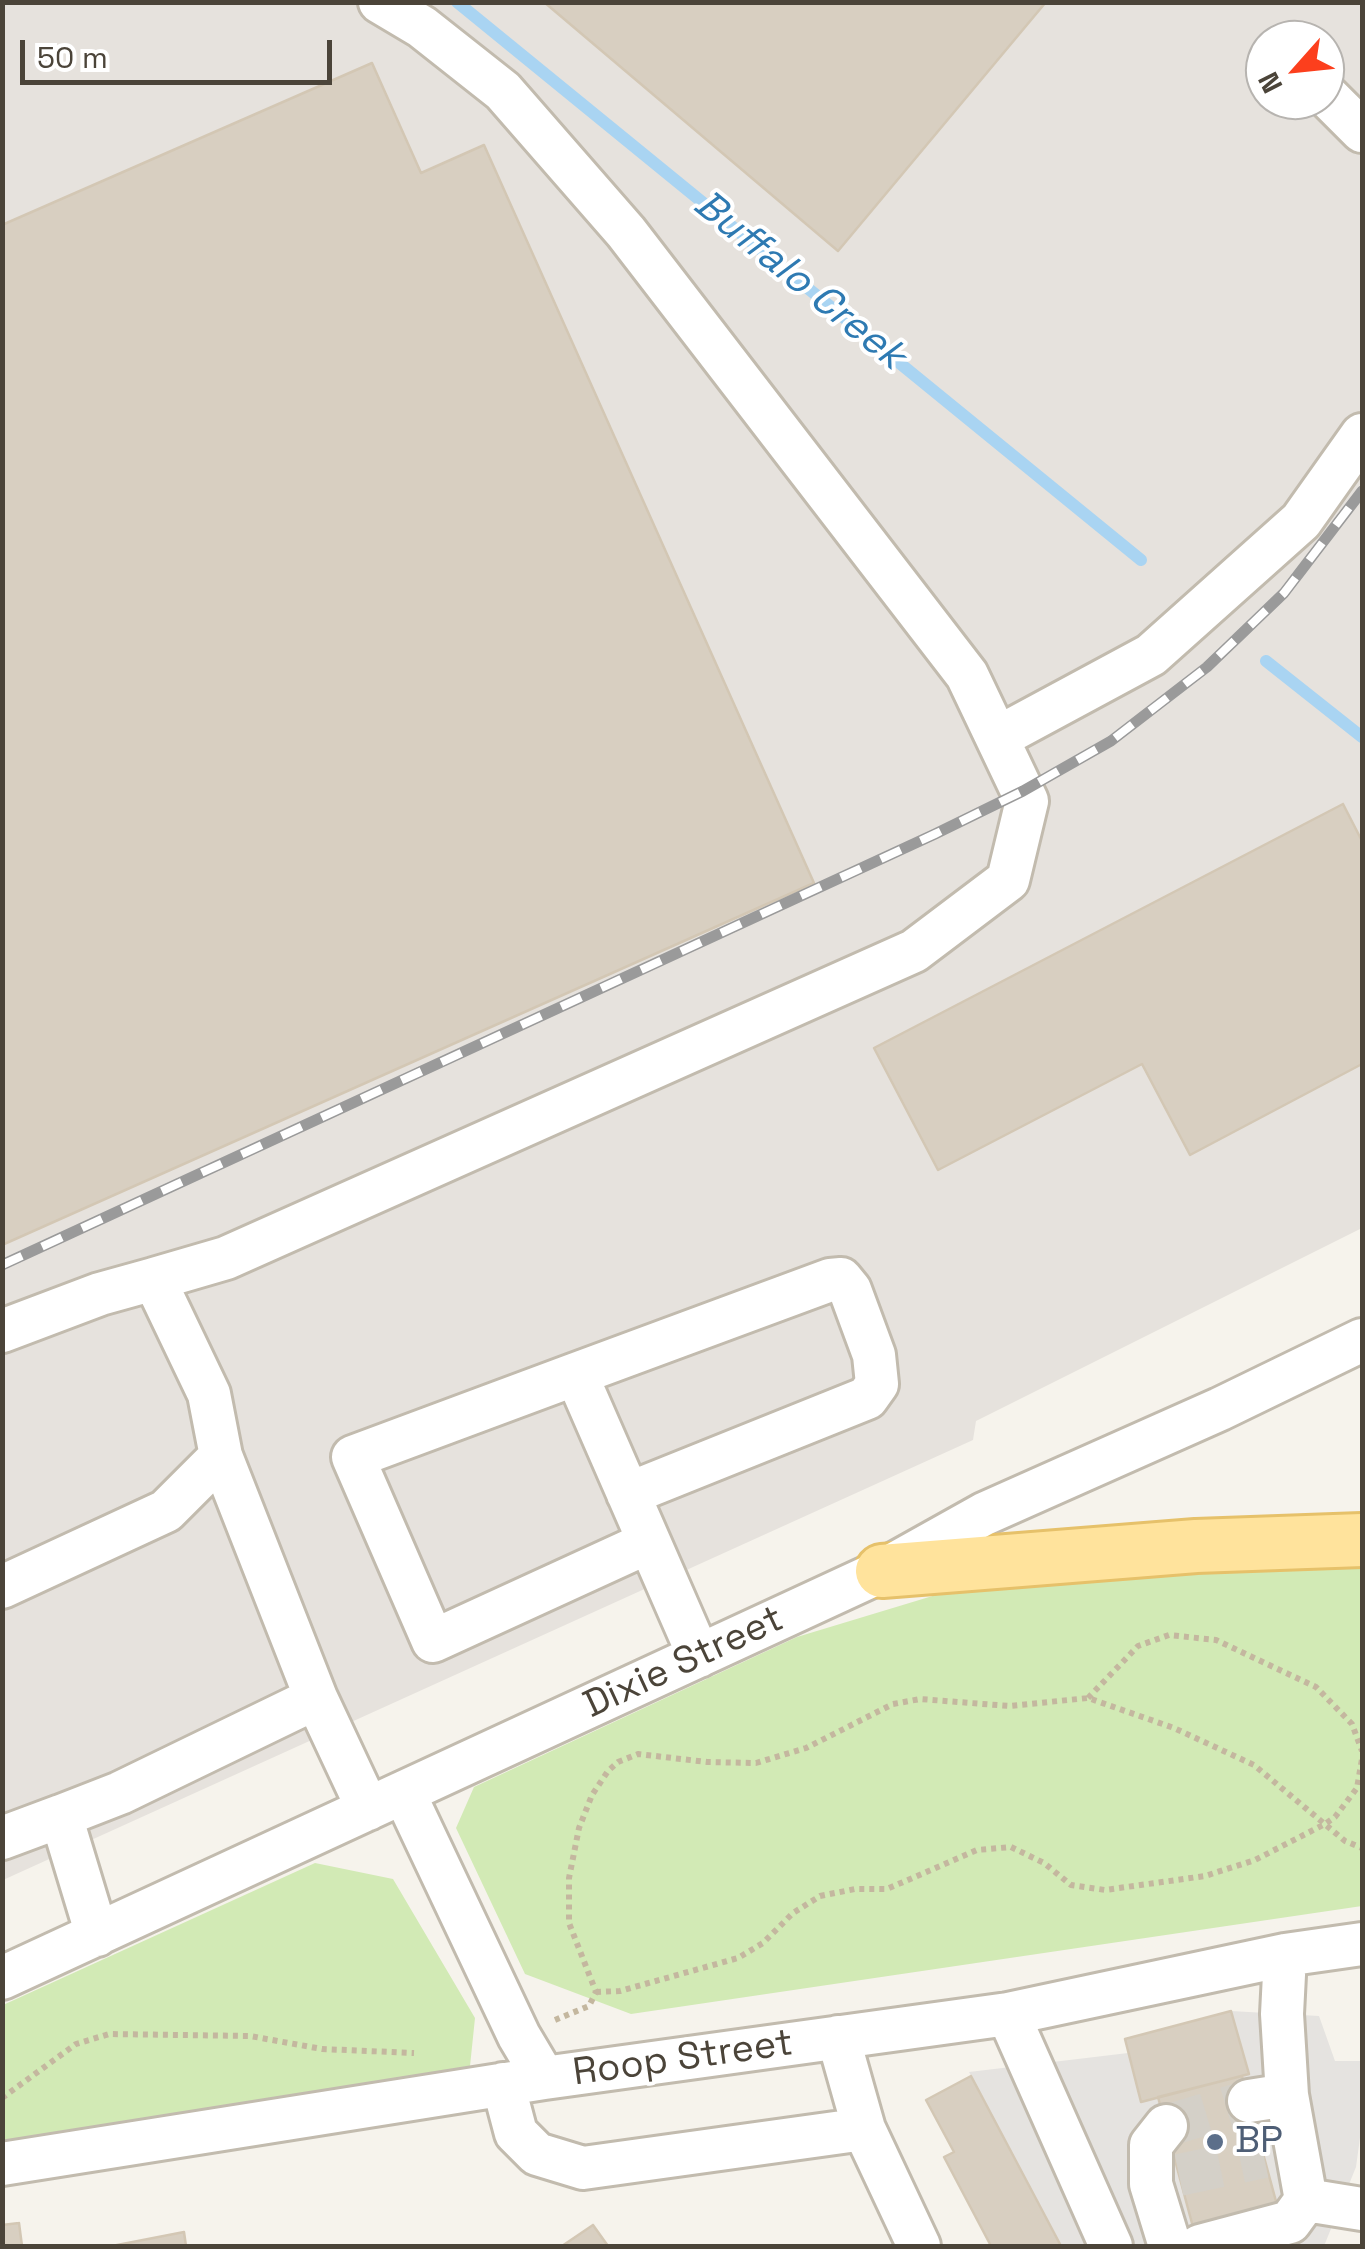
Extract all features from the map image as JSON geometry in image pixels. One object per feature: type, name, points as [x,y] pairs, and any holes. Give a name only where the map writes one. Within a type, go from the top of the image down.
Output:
[{"type":"main road","points":[[882,1571],[1196,1546],[1362,1540]]},
{"type":"street","points":[[2,1331],[100,1294],[226,1258],[914,951],[1008,880],[1027,801],[967,675],[626,232],[503,92],[422,28],[380,2]]},
{"type":"street","points":[[997,738],[1151,655],[1301,522],[1362,435]]},
{"type":"street","points":[[154,1279],[210,1394],[221,1456],[316,1698],[386,1801],[519,2036],[524,2081],[516,2133],[536,2154],[584,2168],[864,2129]]},
{"type":"street","points":[[628,1494],[867,1398],[877,1384],[874,1355],[850,1290],[841,1279],[353,1456],[432,1641],[649,1542]]},
{"type":"street","name":"Dixie Street","points":[[2,1978],[882,1571],[984,1514],[1220,1410],[1362,1340]]},
{"type":"street","points":[[576,1374],[699,1656]]},
{"type":"street","points":[[2,1587],[166,1511],[221,1456]]},
{"type":"street","points":[[2,1838],[120,1792],[316,1698]]},
{"type":"street","points":[[61,1816],[97,1935]]},
{"type":"street","name":"Roop Street","points":[[2,2164],[524,2081],[1008,2014],[1285,1955],[1362,1944]]},
{"type":"street","points":[[1285,1955],[1282,2014],[1268,2098],[1280,2153],[1306,2200]]},
{"type":"street","points":[[1008,2014],[1111,2246]]},
{"type":"street","points":[[838,2037],[864,2129],[919,2246]]},
{"type":"street","points":[[1166,2126],[1151,2145],[1165,2180],[1170,2246]]},
{"type":"street","points":[[1093,2205],[1165,2180]]},
{"type":"street","points":[[1306,2200],[1362,2209]]},
{"type":"street","points":[[1200,2246],[1290,2222],[1306,2200]]},
{"type":"path","points":[[596,1992],[620,1991],[738,1958],[763,1944],[793,1913],[820,1896],[888,1888],[977,1850],[1011,1847],[1044,1863],[1071,1884],[1105,1890],[1205,1876],[1255,1860],[1325,1824],[1357,1788],[1362,1755],[1352,1724],[1316,1686],[1216,1640],[1169,1635],[1138,1646],[1088,1698]]},
{"type":"path","points":[[519,2036],[589,2006],[596,1992],[569,1923],[569,1878],[592,1796],[618,1762],[638,1754],[756,1763],[806,1748],[894,1704],[920,1699],[1009,1706],[1088,1698],[1174,1728],[1254,1765],[1344,1840],[1362,1848]]},
{"type":"path","points":[[2,2098],[76,2044],[109,2034],[250,2036],[322,2049],[421,2053]]},
{"type":"shaded area","points":[[2,3],[1362,3],[1362,1228],[976,1421],[973,1440],[3,1880]]},
{"type":"shaded area","points":[[1231,2011],[1319,2016],[1335,2061],[1362,2061],[1362,2123],[1356,2167],[1324,2246],[1061,2246],[969,2072],[1128,2053],[1142,2102],[1248,2074]]},
{"type":"green space","points":[[1167,1561],[1362,1564],[1362,1906],[631,2014],[525,1974],[456,1828],[474,1787],[797,1637],[949,1591]]},
{"type":"green space","points":[[315,1863],[393,1879],[475,2018],[470,2066],[3,2142],[3,2005]]},
{"type":"building","points":[[544,2],[1046,2],[838,251]]},
{"type":"building","points":[[372,63],[421,173],[484,145],[814,883],[2,1245],[2,225]]},
{"type":"building","points":[[1343,804],[1362,841],[1362,1064],[1190,1155],[1142,1064],[938,1170],[874,1048]]},
{"type":"building","points":[[1231,2011],[1249,2074],[1141,2102],[1125,2039]]},
{"type":"building","points":[[971,2076],[1061,2246],[991,2246],[944,2157],[954,2152],[926,2100]]},
{"type":"building","name":"BP","points":[[1242,2076],[1277,2205],[1193,2227],[1158,2097]]},
{"type":"building","points":[[19,2223],[22,2246],[2,2246],[2,2225]]},
{"type":"building","points":[[593,2225],[608,2246],[562,2246]]},
{"type":"building","points":[[184,2232],[186,2246],[112,2246]]},
{"type":"waterway","name":"Buffalo Creek","points":[[457,2],[1141,560]]},
{"type":"waterway","name":"Buffalo Creek","points":[[1266,661],[1362,737]]},
{"type":"tunnel","points":[[1166,2126],[1249,2101]]},
{"type":"tunnel","points":[[1179,2175],[1264,2157]]},
{"type":"railway","points":[[2,1265],[935,834],[1023,791],[1111,741],[1207,667],[1284,593],[1362,491]]},
{"type":"place","name":"BP","points":[[1215,2142]]}]
